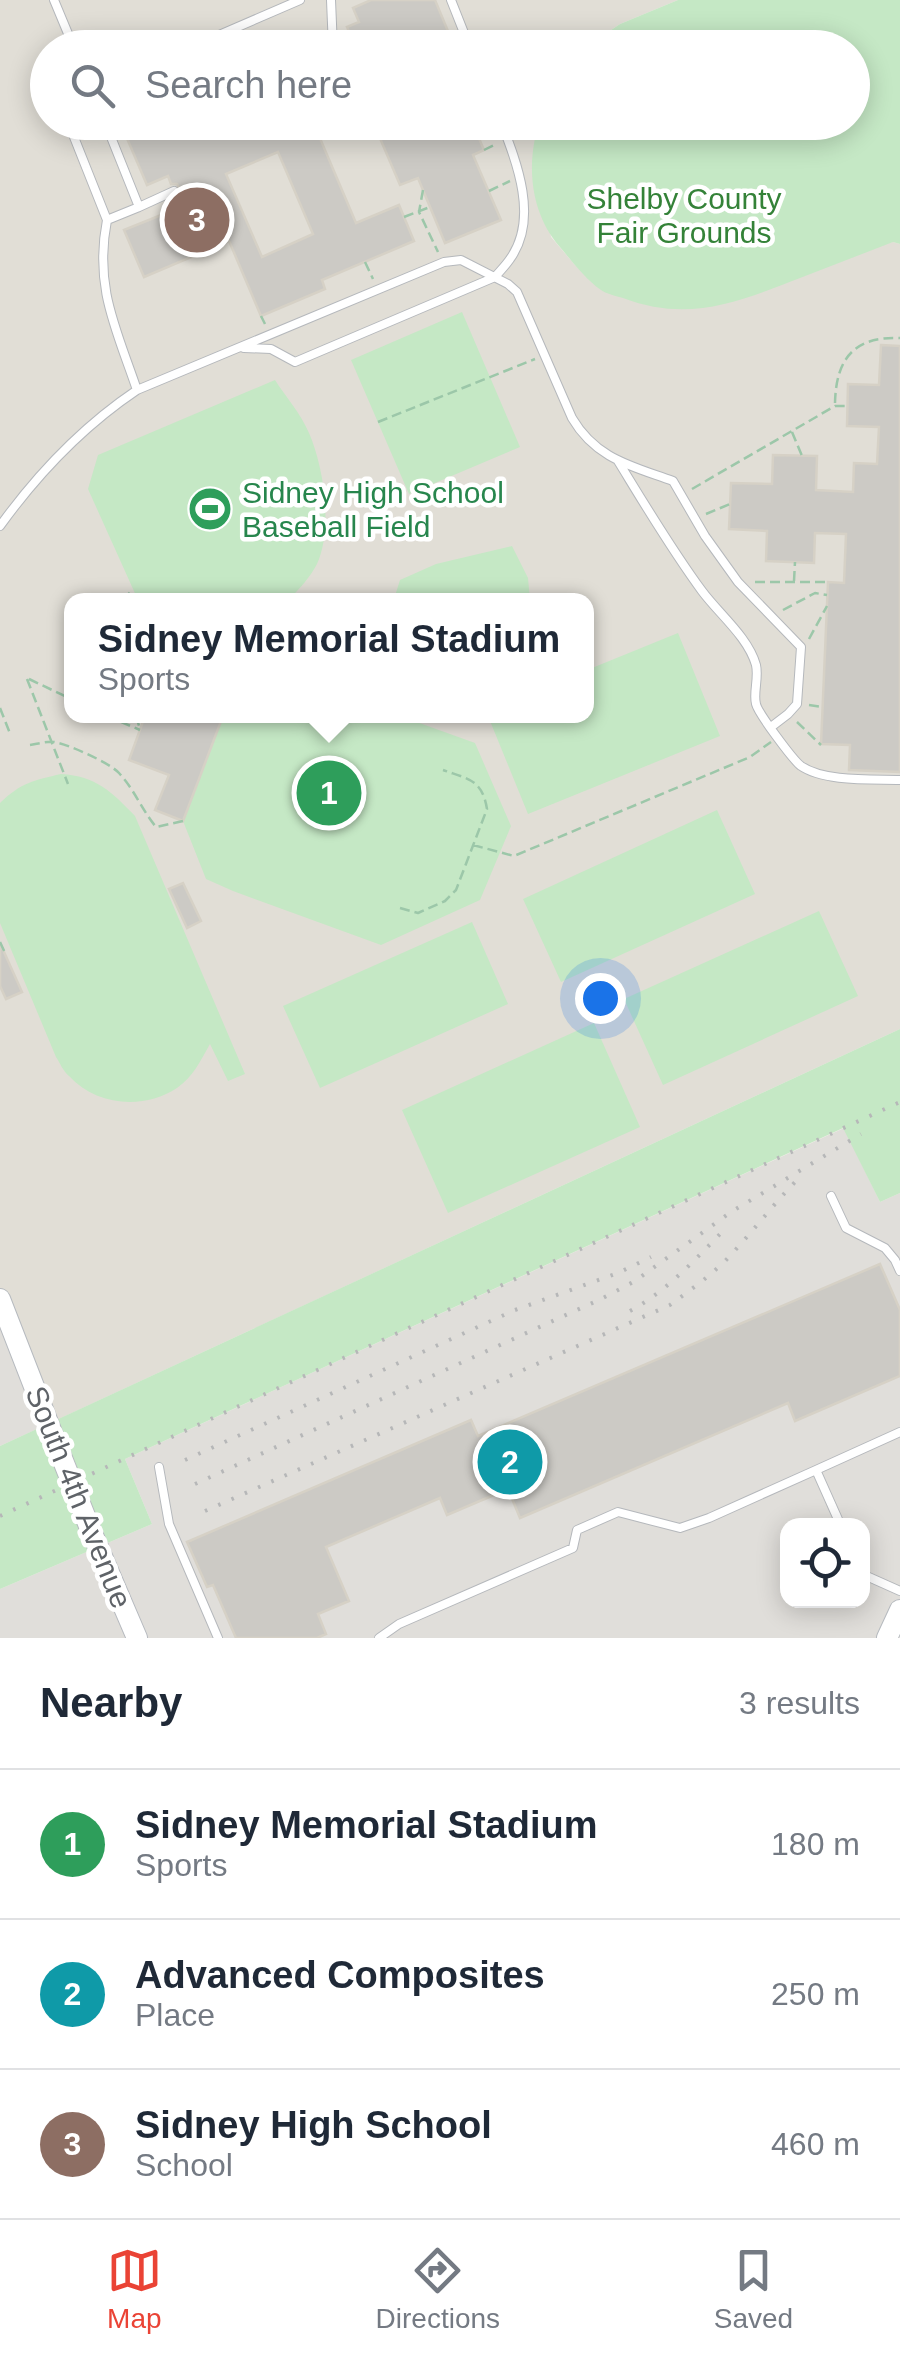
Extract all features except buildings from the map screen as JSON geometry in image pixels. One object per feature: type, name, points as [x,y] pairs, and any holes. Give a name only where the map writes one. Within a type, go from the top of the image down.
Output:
[{"type":"street","name":"South 4th Avenue","points":[[0,1300],[137,1638]]},
{"type":"street","points":[[887,1638],[900,1610]]},
{"type":"lane","points":[[54,0],[66,30]]},
{"type":"lane","points":[[231,30],[300,0]]},
{"type":"lane","points":[[331,0],[332,30]]},
{"type":"lane","points":[[451,0],[463,30]]},
{"type":"lane","points":[[75,140],[107,220],[102,266],[105,294],[137,390]]},
{"type":"lane","points":[[112,140],[139,207]]},
{"type":"lane","points":[[240,347],[271,349],[295,362],[495,277],[512,257],[521,234],[524,209],[507,140]]},
{"type":"lane","points":[[107,220],[174,191]]},
{"type":"lane","points":[[0,526],[42,470],[67,445],[137,390],[444,262],[460,260],[517,292],[582,436],[618,461],[673,480],[738,582],[801,647],[797,704],[772,727]]},
{"type":"lane","points":[[618,461],[665,539],[746,644],[756,664],[756,704],[788,752],[802,767],[816,772],[847,778],[900,780]]},
{"type":"lane","points":[[831,1196],[846,1228],[885,1248],[900,1272]]},
{"type":"lane","points":[[379,1638],[399,1624],[572,1548],[577,1530],[618,1512],[680,1528],[900,1432]]},
{"type":"lane","points":[[159,1467],[169,1524],[218,1638]]},
{"type":"lane","points":[[816,1470],[837,1518]]},
{"type":"lane","points":[[870,1578],[900,1592]]},
{"type":"path","points":[[249,22],[252,30]]},
{"type":"path","points":[[484,150],[505,140]]},
{"type":"path","points":[[489,191],[518,177]]},
{"type":"path","points":[[422,190],[418,212],[444,262]]},
{"type":"path","points":[[404,217],[430,207]]},
{"type":"path","points":[[365,262],[377,290]]},
{"type":"path","points":[[834,406],[840,368],[852,351],[880,337],[900,338]]},
{"type":"path","points":[[378,422],[546,354]]},
{"type":"path","points":[[682,495],[834,406],[848,406]]},
{"type":"path","points":[[791,431],[802,456]]},
{"type":"path","points":[[696,520],[730,504]]},
{"type":"path","points":[[794,582],[795,562]]},
{"type":"path","points":[[738,582],[828,582]]},
{"type":"path","points":[[129,593],[132,589]]},
{"type":"path","points":[[770,618],[815,593],[827,595]]},
{"type":"path","points":[[801,647],[812,637],[827,606]]},
{"type":"path","points":[[64,695],[27,679],[68,784]]},
{"type":"path","points":[[797,704],[823,707]]},
{"type":"path","points":[[0,708],[12,736]]},
{"type":"path","points":[[788,714],[822,744]]},
{"type":"path","points":[[474,844],[514,856],[750,757],[778,737]]},
{"type":"path","points":[[30,746],[54,742],[101,760],[117,770],[156,827],[183,821]]},
{"type":"path","points":[[400,908],[418,913],[445,901],[456,890],[488,808],[476,782],[443,770]]},
{"type":"path","points":[[0,942],[4,954]]},
{"type":"shaded area","points":[[0,0],[678,0],[611,30],[30,30],[30,140],[536,140],[551,237],[602,290],[893,242],[900,244],[900,1029],[48,1424],[0,1299]]},
{"type":"shaded area","points":[[844,1128],[880,1202],[900,1193],[900,1610],[887,1638],[0,1638],[0,1589],[152,1524],[125,1459]]},
{"type":"shaded area","points":[[0,1299],[48,1424],[0,1446]]},
{"type":"green space","name":"Shelby County Fair Grounds","points":[[678,0],[900,0],[900,244],[893,242],[734,301],[692,309],[647,305],[595,286],[559,246],[542,218],[533,187],[535,140],[870,140],[870,30],[611,30]]},
{"type":"green space","points":[[462,312],[520,447],[409,494],[351,360]]},
{"type":"green space","name":"Sidney High School Baseball Field","points":[[275,380],[306,426],[319,463],[325,498],[325,534],[314,569],[295,593],[135,593],[88,489],[98,455]]},
{"type":"green space","points":[[512,546],[528,578],[529,593],[396,593],[400,580],[436,564]]},
{"type":"green space","points":[[678,633],[720,736],[528,814],[491,723],[594,723],[594,667]]},
{"type":"green space","points":[[142,723],[419,723],[475,743],[511,826],[480,900],[381,945],[206,879],[183,821],[155,810],[168,775],[129,760]]},
{"type":"green space","points":[[61,774],[84,778],[102,787],[135,816],[245,1074],[228,1081],[210,1044],[177,1088],[150,1100],[121,1102],[93,1094],[62,1067],[0,923],[0,803],[28,783]]},
{"type":"green space","points":[[717,810],[755,894],[561,982],[523,899]]},
{"type":"green space","points":[[819,911],[858,996],[663,1085],[624,999]]},
{"type":"green space","points":[[472,922],[508,1004],[320,1088],[283,1006]]},
{"type":"green space","points":[[594,1023],[640,1127],[448,1213],[402,1110]]},
{"type":"green space","points":[[900,1029],[900,1193],[880,1202],[843,1128],[125,1459],[152,1524],[0,1589],[0,1446]]},
{"type":"railway","points":[[0,1516],[900,1102]]},
{"type":"railway","points":[[195,1484],[601,1299],[635,1281],[731,1212],[861,1134]]},
{"type":"railway","points":[[205,1511],[670,1305],[726,1260],[795,1182]]},
{"type":"railway","points":[[630,1311],[670,1283],[728,1226]]},
{"type":"railway","points":[[185,1460],[515,1310],[651,1257]]},
{"type":"place","name":"Sidney High School","points":[[197,220]]},
{"type":"place","name":"Sidney High School Baseball Field","points":[[210,509]]},
{"type":"place","name":"Sidney Memorial Stadium","points":[[329,793]]},
{"type":"place","name":"Advanced Composites","points":[[510,1462]]}]
